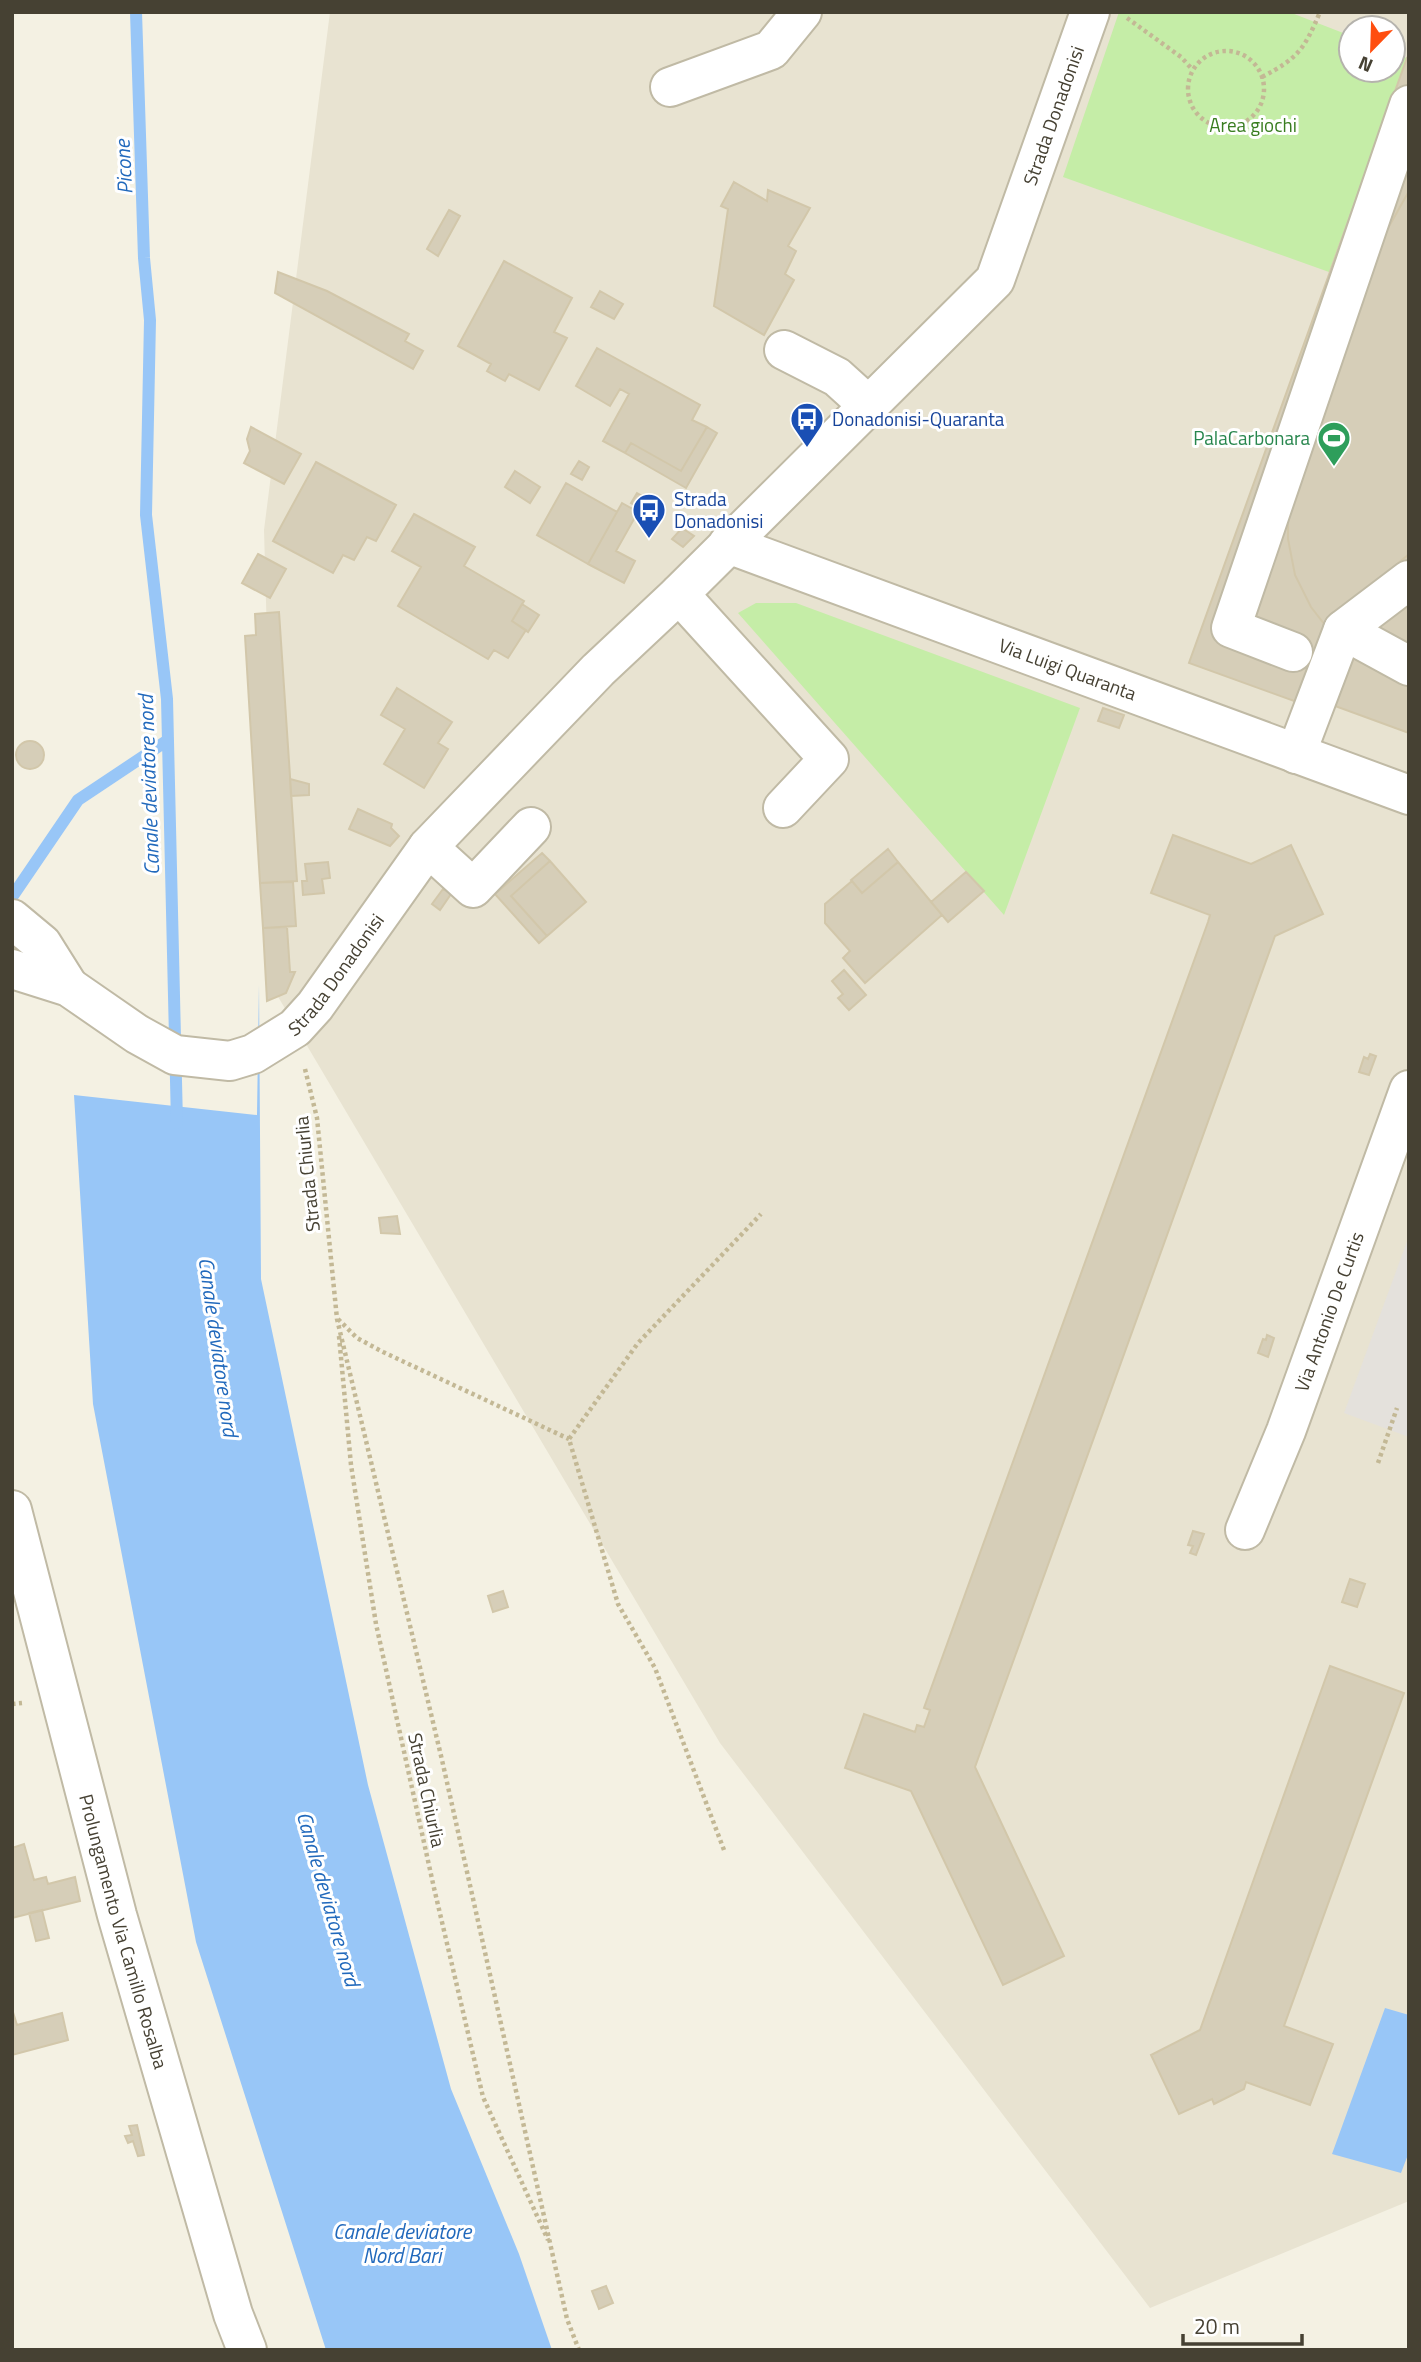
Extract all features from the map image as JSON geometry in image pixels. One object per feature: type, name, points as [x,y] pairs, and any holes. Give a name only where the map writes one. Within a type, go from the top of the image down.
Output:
[{"type":"street","points":[[670,87],[771,50],[802,12]]},
{"type":"street","name":"Strada Donadonisi","points":[[12,969],[69,986],[137,1034],[175,1055],[230,1061],[253,1054],[295,1028],[314,1006],[428,846],[598,670],[680,594],[995,280],[1090,12]]},
{"type":"street","points":[[1293,652],[1231,628],[1409,105]]},
{"type":"street","points":[[784,350],[837,377],[869,406]]},
{"type":"street","name":"Via Luigi Quaranta","points":[[728,544],[1409,795]]},
{"type":"street","points":[[1296,754],[1343,630],[1409,580]]},
{"type":"street","points":[[680,594],[829,759],[783,808]]},
{"type":"street","points":[[1343,630],[1409,666]]},
{"type":"street","points":[[428,846],[473,888],[531,827]]},
{"type":"street","name":"Strada Donadonisi","points":[[12,919],[42,944],[69,986]]},
{"type":"street","name":"Via Antonio De Curtis","points":[[1245,1530],[1290,1420],[1409,1090]]},
{"type":"street","name":"Prolungamento Via Camillo Rosalba","points":[[12,1510],[117,1914],[229,2301],[247,2350]]},
{"type":"path","points":[[1262,77],[1296,56],[1307,42],[1320,12]]},
{"type":"path","points":[[1119,13],[1181,57],[1192,69]]},
{"type":"path","points":[[1236,52],[1247,57],[1257,66],[1262,77],[1262,103],[1255,114],[1233,127],[1208,124],[1198,116],[1187,94],[1192,69],[1211,53],[1236,52]]},
{"type":"path","name":"Strada Chiurlia","points":[[295,1028],[317,1118],[351,1465],[374,1611],[483,2097],[552,2251]]},
{"type":"path","points":[[569,1439],[638,1343],[761,1214]]},
{"type":"path","points":[[337,1319],[357,1338],[383,1352],[569,1439],[618,1604],[655,1668],[724,1850]]},
{"type":"path","name":"Strada Chiurlia","points":[[337,1319],[442,1760],[552,2251],[568,2319],[579,2350]]},
{"type":"path","points":[[1378,1463],[1397,1408]]},
{"type":"shaded area","points":[[330,12],[1409,12],[1409,2201],[1150,2308],[720,1743],[277,995],[264,530]]},
{"type":"shaded area","points":[[1409,1236],[1409,1437],[1344,1413]]},
{"type":"green space","name":"Area giochi","points":[[1119,12],[1289,12],[1337,31],[1337,84],[1398,84],[1329,272],[1063,177]]},
{"type":"green space","points":[[756,603],[796,603],[1080,708],[1004,915],[738,613]]},
{"type":"water","name":"Canale deviatore Nord Bari","points":[[259,985],[261,1279],[368,1785],[451,2089],[519,2254],[552,2350],[326,2350],[196,1942],[93,1404],[74,1095],[257,1115]]},
{"type":"water","points":[[1385,2008],[1409,2015],[1409,2152],[1401,2173],[1332,2154]]},
{"type":"building","name":"PalaCarbonara","points":[[1407,58],[1409,733],[1327,703],[1297,702],[1189,663],[1398,84],[1407,84]]},
{"type":"building","points":[[734,182],[767,201],[768,190],[810,208],[788,246],[796,251],[785,274],[794,280],[764,335],[714,306],[728,209],[721,206]]},
{"type":"building","points":[[1409,191],[1409,554],[1325,625],[1311,607],[1295,575],[1288,539],[1288,516],[1387,230]]},
{"type":"building","points":[[449,210],[460,216],[438,256],[427,249]]},
{"type":"building","points":[[504,261],[572,298],[554,332],[567,338],[539,390],[509,374],[505,381],[487,371],[491,364],[458,346]]},
{"type":"building","points":[[278,272],[327,291],[409,334],[405,341],[423,351],[413,369],[275,293]]},
{"type":"building","points":[[600,291],[623,304],[614,319],[591,307]]},
{"type":"building","points":[[597,348],[700,405],[692,420],[707,427],[681,471],[631,443],[625,453],[603,441],[629,394],[620,389],[610,406],[576,386]]},
{"type":"building","points":[[251,427],[301,454],[284,484],[244,463],[250,451],[247,439]]},
{"type":"building","points":[[707,427],[717,433],[686,488],[625,453],[631,443],[681,471]]},
{"type":"building","points":[[579,461],[589,467],[582,480],[571,474]]},
{"type":"building","points":[[316,462],[396,505],[376,541],[367,537],[354,560],[343,555],[333,573],[273,541]]},
{"type":"building","points":[[515,471],[540,487],[530,503],[505,487]]},
{"type":"building","points":[[566,483],[617,512],[588,564],[537,535]]},
{"type":"building","points":[[637,493],[664,508],[659,518],[631,503]]},
{"type":"building","points":[[622,503],[638,512],[616,551],[635,561],[624,583],[588,564]]},
{"type":"building","points":[[414,514],[475,547],[464,566],[524,601],[512,621],[526,630],[508,658],[494,650],[488,659],[398,606],[421,567],[392,551]]},
{"type":"building","points":[[682,528],[694,536],[683,547],[672,539]]},
{"type":"building","points":[[258,554],[286,569],[270,598],[242,583]]},
{"type":"building","points":[[522,604],[539,615],[528,632],[512,621]]},
{"type":"building","points":[[279,612],[297,881],[260,883],[245,636],[256,635],[255,614]]},
{"type":"building","points":[[397,688],[452,722],[438,743],[448,749],[424,788],[384,764],[405,729],[381,715]]},
{"type":"building","points":[[1103,708],[1124,715],[1119,728],[1098,721]]},
{"type":"building","points":[[30,741],[40,745],[44,755],[40,765],[30,769],[20,765],[16,755],[20,745]]},
{"type":"building","points":[[290,779],[309,784],[309,795],[291,796]]},
{"type":"building","points":[[358,809],[392,824],[391,828],[399,836],[390,846],[349,829]]},
{"type":"building","points":[[1173,835],[1251,864],[1291,845],[1323,914],[1275,936],[975,1767],[1064,1956],[1003,1985],[911,1791],[845,1768],[864,1714],[915,1732],[917,1725],[924,1727],[930,1710],[924,1708],[1208,922],[1210,915],[1151,893]]},
{"type":"building","points":[[888,849],[898,862],[862,893],[851,880]]},
{"type":"building","points":[[542,853],[550,861],[511,896],[547,936],[539,943],[495,894]]},
{"type":"building","points":[[550,861],[586,902],[547,936],[511,896]]},
{"type":"building","points":[[328,862],[330,878],[322,879],[324,893],[303,895],[302,881],[307,881],[305,864]]},
{"type":"building","points":[[898,862],[942,915],[865,983],[843,958],[850,951],[825,923],[825,904],[852,881],[862,893]]},
{"type":"building","points":[[966,872],[984,891],[948,922],[931,902]]},
{"type":"building","points":[[293,882],[296,926],[263,928],[260,883]]},
{"type":"building","points":[[443,889],[451,894],[440,910],[432,904]]},
{"type":"building","points":[[287,927],[290,972],[295,972],[286,993],[267,1001],[263,928]]},
{"type":"building","points":[[844,970],[866,995],[849,1010],[838,998],[843,994],[832,981]]},
{"type":"building","points":[[1370,1054],[1376,1056],[1369,1075],[1359,1072],[1364,1057],[1368,1059]]},
{"type":"building","points":[[397,1216],[400,1234],[381,1233],[379,1218]]},
{"type":"building","points":[[1267,1335],[1274,1338],[1268,1357],[1258,1353]]},
{"type":"building","points":[[1193,1531],[1204,1534],[1196,1555],[1190,1553],[1193,1546],[1188,1545]]},
{"type":"building","points":[[1350,1579],[1365,1584],[1357,1607],[1342,1602]]},
{"type":"building","points":[[503,1591],[508,1607],[493,1612],[488,1596]]},
{"type":"building","points":[[1330,1666],[1404,1693],[1284,2026],[1333,2044],[1310,2105],[1246,2082],[1244,2089],[1214,2104],[1212,2099],[1179,2114],[1151,2055],[1200,2030]]},
{"type":"building","points":[[24,1844],[34,1880],[46,1877],[48,1884],[75,1877],[80,1901],[12,1918],[12,1848]]},
{"type":"building","points":[[42,1910],[49,1938],[36,1941],[29,1913]]},
{"type":"building","points":[[12,2009],[17,2025],[62,2013],[68,2040],[12,2055]]},
{"type":"building","points":[[137,2125],[144,2155],[138,2156],[133,2141],[128,2143],[125,2136],[132,2135],[129,2126]]},
{"type":"building","points":[[606,2286],[613,2303],[599,2309],[592,2291]]},
{"type":"waterway","name":"Canale deviatore nord","points":[[136,12],[144,258],[150,320],[146,515],[167,699],[177,1123]]},
{"type":"waterway","points":[[12,897],[78,800],[168,740]]},
{"type":"place","name":"Donadonisi-Quaranta","points":[[807,449]]},
{"type":"place","name":"PalaCarbonara","points":[[1334,468]]},
{"type":"place","name":"Strada Donadonisi","points":[[649,540]]},
{"type":"water label","name":"Picone","points":[[124,167]]}]
